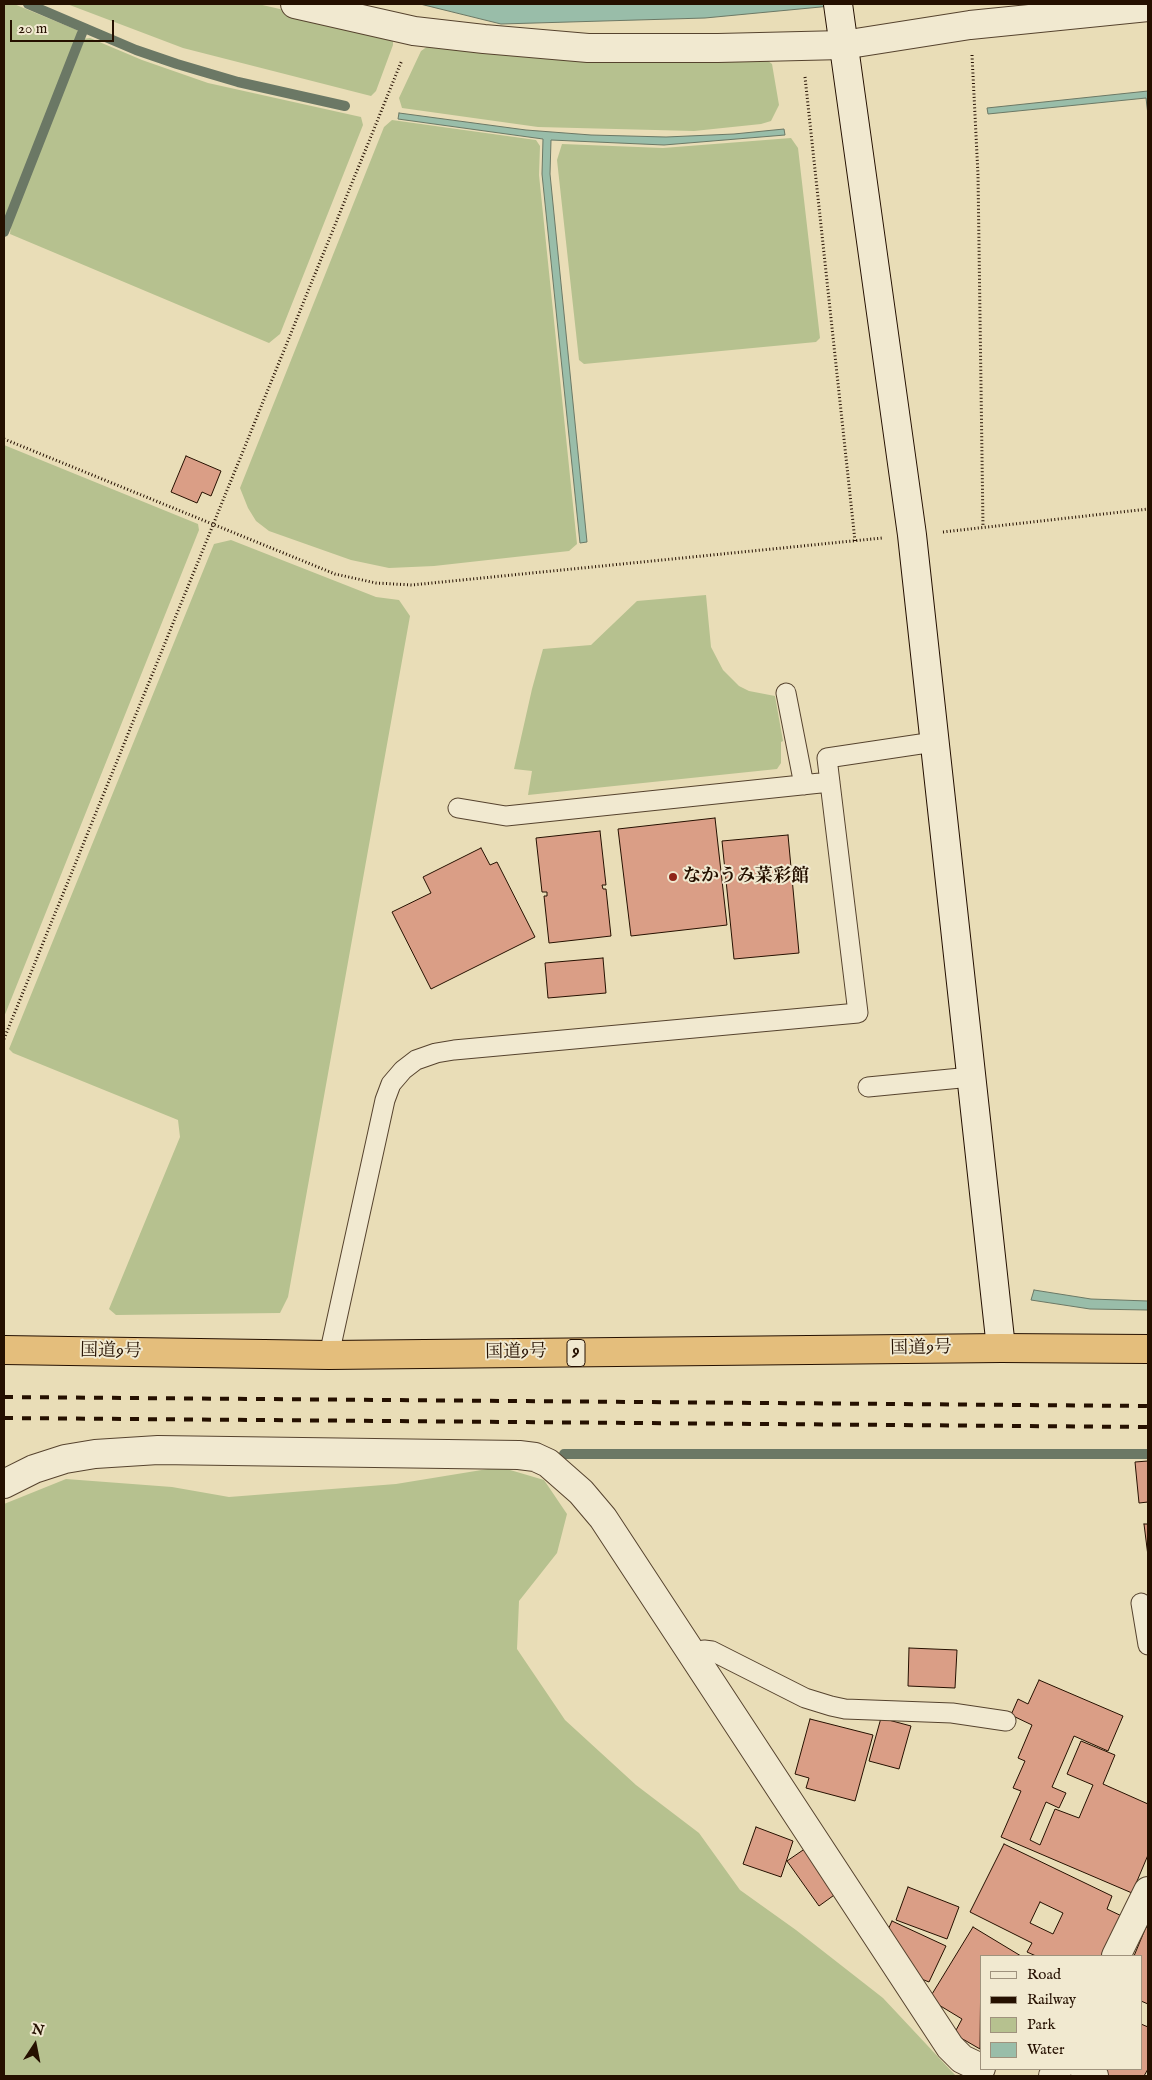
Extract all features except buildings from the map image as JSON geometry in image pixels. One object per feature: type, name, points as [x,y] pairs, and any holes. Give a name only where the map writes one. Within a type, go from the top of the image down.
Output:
[{"type":"highway","name":"国道9号","points":[[4,1350],[329,1355],[1001,1348],[1148,1349]]},
{"type":"street","points":[[295,4],[414,31],[588,48],[802,46],[840,25],[970,25],[1148,7]]},
{"type":"street","points":[[840,25],[912,535],[1001,1348]]},
{"type":"street","points":[[4,1484],[34,1469],[65,1459],[95,1454],[158,1450],[519,1454],[535,1457],[548,1463],[580,1492],[603,1518],[950,2047],[962,2058],[980,2067]]},
{"type":"street","points":[[1116,1955],[1148,1891]]},
{"type":"street","points":[[985,2070],[998,2076]]},
{"type":"lane","points":[[786,693],[804,785]]},
{"type":"lane","points":[[329,1355],[385,1100],[391,1084],[403,1070],[416,1060],[436,1053],[454,1050],[858,1013],[827,758],[934,742]]},
{"type":"lane","points":[[458,808],[506,816],[830,782]]},
{"type":"lane","points":[[868,1087],[971,1076]]},
{"type":"lane","points":[[1141,1604],[1148,1645]]},
{"type":"lane","points":[[692,1653],[704,1650],[712,1651],[805,1698],[830,1706],[845,1709],[952,1713],[1006,1721]]},
{"type":"path","points":[[970,25],[978,175],[983,527]]},
{"type":"path","points":[[4,1040],[414,31]]},
{"type":"path","points":[[802,46],[855,541]]},
{"type":"path","points":[[4,439],[335,574],[376,583],[412,585],[846,542]]},
{"type":"path","points":[[912,535],[1148,509]]},
{"type":"green space","points":[[4,4],[14,4],[77,30],[78,35],[4,221]]},
{"type":"green space","points":[[67,4],[258,4],[393,35],[393,45],[376,91],[371,96],[183,48]]},
{"type":"green space","points":[[90,38],[142,60],[208,83],[361,117],[363,125],[280,334],[269,343],[10,234],[11,225],[83,39]]},
{"type":"green space","points":[[431,44],[767,60],[772,64],[779,105],[771,121],[761,124],[694,131],[538,127],[402,108],[399,98],[421,51]]},
{"type":"green space","points":[[392,120],[536,140],[540,146],[539,175],[577,544],[569,551],[434,566],[389,568],[351,560],[269,531],[256,521],[248,508],[240,488],[384,127]]},
{"type":"green space","points":[[791,138],[798,148],[820,338],[816,342],[584,364],[579,360],[557,160],[562,144],[663,148]]},
{"type":"green space","points":[[4,445],[198,524],[199,530],[4,1017]]},
{"type":"green space","points":[[231,540],[376,597],[399,600],[410,616],[288,1297],[280,1313],[116,1315],[109,1309],[180,1137],[178,1120],[13,1053],[9,1049],[214,544]]},
{"type":"green space","points":[[706,595],[711,647],[723,670],[739,686],[749,691],[775,696],[783,741],[781,742],[781,763],[777,769],[528,795],[532,771],[514,769],[543,649],[591,645],[637,601]]},
{"type":"green space","points":[[500,1467],[544,1480],[567,1514],[557,1553],[519,1601],[517,1649],[565,1720],[636,1785],[699,1833],[740,1890],[796,1930],[883,1998],[956,2076],[4,2076],[4,1504],[66,1479],[172,1487],[229,1497],[396,1484]]},
{"type":"water","points":[[420,4],[852,4],[705,18],[501,24]]},
{"type":"water","points":[[1148,91],[1148,115],[1146,98],[988,114],[987,108]]},
{"type":"water","points":[[399,113],[526,130],[591,135],[666,137],[734,134],[784,129],[785,135],[664,145],[551,140],[550,174],[587,542],[580,543],[542,174],[543,139],[398,119]]},
{"type":"water","points":[[1034,1290],[1091,1299],[1148,1301],[1148,1310],[1090,1309],[1031,1300]]},
{"type":"waterway","points":[[28,4],[136,50],[177,64],[238,82],[345,106]]},
{"type":"waterway","points":[[4,232],[84,28]]},
{"type":"waterway","points":[[564,1454],[1148,1454]]},
{"type":"railway","points":[[4,1397],[1148,1406]]},
{"type":"railway","points":[[4,1418],[1148,1427]]},
{"type":"place","name":"なかうみ菜彩館","points":[[673,877]]}]
